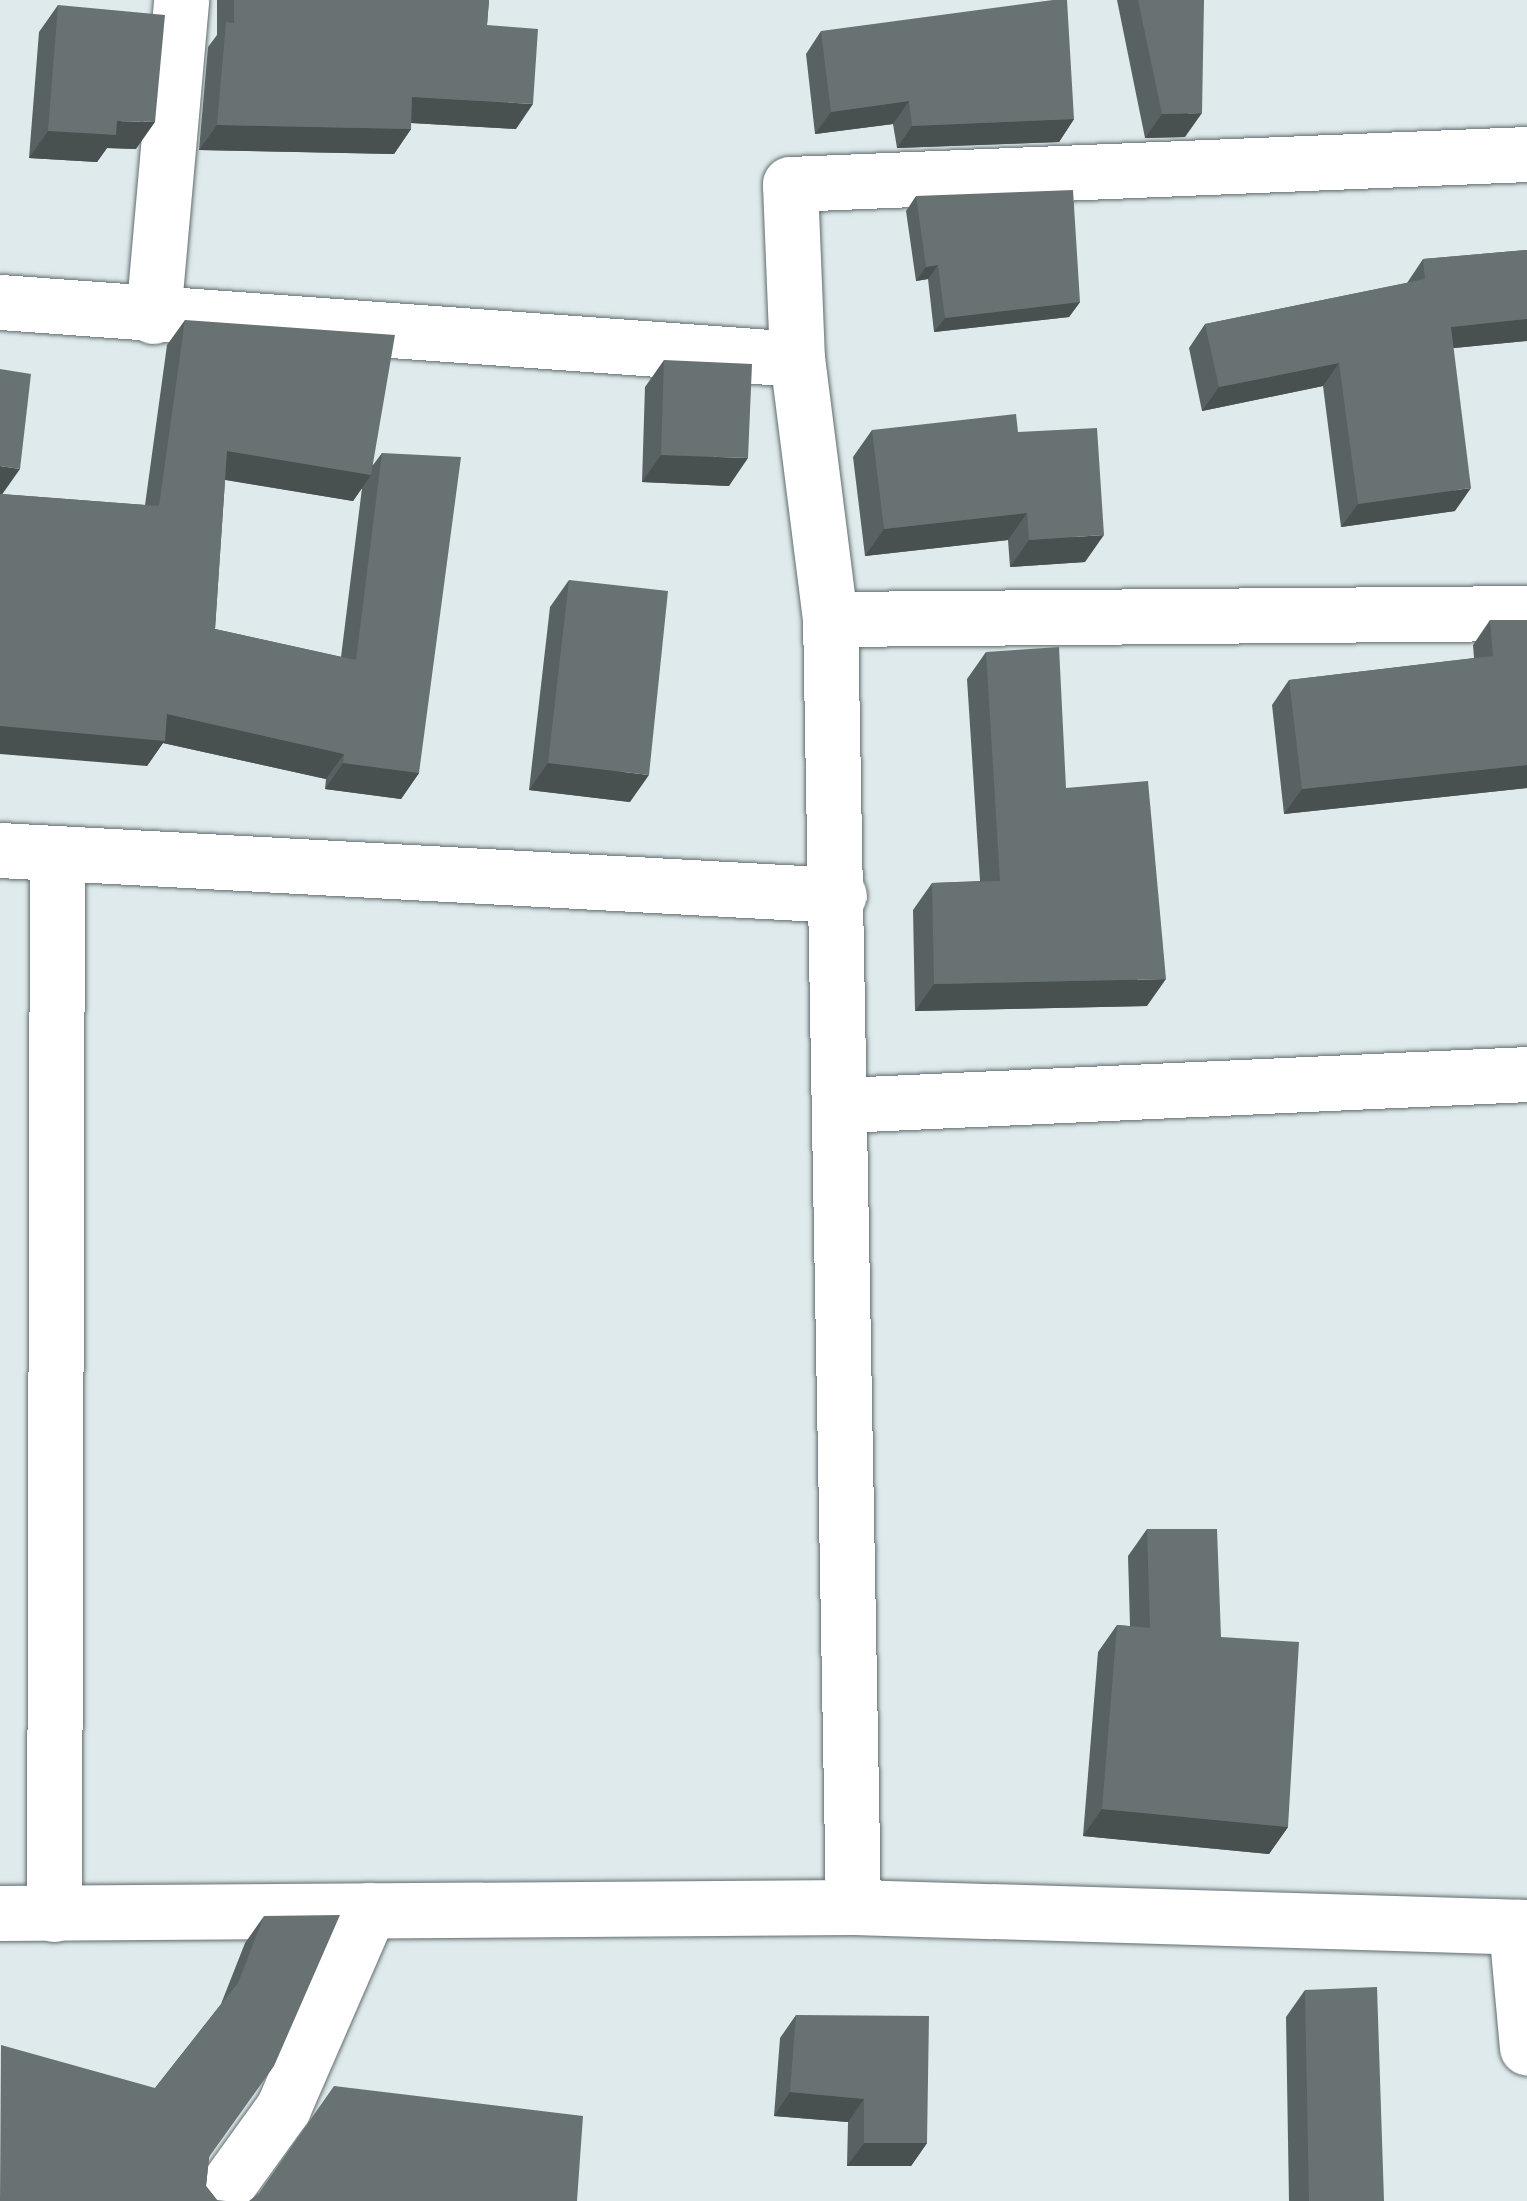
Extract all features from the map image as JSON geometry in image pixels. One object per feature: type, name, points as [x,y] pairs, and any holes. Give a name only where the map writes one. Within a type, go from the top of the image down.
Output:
[{"type":"street","points":[[152,316],[181,0]]},
{"type":"street","points":[[853,1907],[843,1105],[830,619],[797,359],[790,184],[1527,154]]},
{"type":"street","points":[[0,302],[152,316],[797,359]]},
{"type":"street","points":[[830,619],[1527,613]]},
{"type":"street","points":[[0,850],[839,895]]},
{"type":"street","points":[[54,1914],[57,853]]},
{"type":"street","points":[[843,1105],[1527,1074]]},
{"type":"street","points":[[0,1913],[853,1907],[1521,1927],[1527,2048]]},
{"type":"street","points":[[216,2201],[283,2108],[369,1910]]},
{"type":"building","points":[[234,0],[489,0],[487,25],[538,29],[533,104],[412,97],[411,129],[217,125],[226,22],[234,23]]},
{"type":"building","points":[[1067,0],[1074,119],[912,126],[909,101],[831,112],[821,31]]},
{"type":"building","points":[[1138,0],[1204,0],[1202,113],[1162,114]]},
{"type":"building","points":[[58,5],[165,15],[155,122],[117,121],[116,135],[48,131]]},
{"type":"building","points":[[1073,190],[1080,302],[945,318],[938,265],[926,267],[916,196]]},
{"type":"building","points":[[1527,250],[1527,319],[1451,327],[1471,488],[1358,504],[1339,363],[1219,387],[1205,324],[1425,279],[1423,259]]},
{"type":"building","points":[[185,320],[395,335],[371,475],[227,451],[215,629],[356,660],[382,453],[461,457],[419,773],[343,763],[344,754],[167,714],[165,741],[0,726],[0,494],[159,506]]},
{"type":"building","points":[[664,360],[752,364],[748,458],[661,455]]},
{"type":"building","points":[[0,369],[31,374],[20,469],[0,466]]},
{"type":"building","points":[[1016,414],[1018,432],[1097,428],[1104,535],[1029,540],[1027,513],[884,529],[872,430]]},
{"type":"building","points":[[569,580],[668,591],[649,775],[548,763]]},
{"type":"building","points":[[1490,620],[1527,620],[1527,765],[1302,789],[1289,680],[1493,656]]},
{"type":"building","points":[[1059,647],[1066,788],[1148,781],[1166,979],[934,984],[932,883],[1000,881],[986,652]]},
{"type":"building","points":[[1147,1529],[1217,1529],[1221,1637],[1299,1642],[1288,1827],[1102,1809],[1117,1625],[1150,1628]]},
{"type":"building","points":[[340,1915],[274,2066],[209,2157],[206,2186],[217,2200],[226,2201],[0,2201],[1,2045],[155,2088],[238,1983],[264,1916]]},
{"type":"building","points":[[1377,1987],[1384,2201],[1309,2201],[1305,1990]]},
{"type":"building","points":[[796,2015],[929,2016],[927,2143],[864,2143],[864,2099],[790,2092]]},
{"type":"building","points":[[334,2086],[583,2116],[577,2201],[249,2201],[259,2193]]}]
